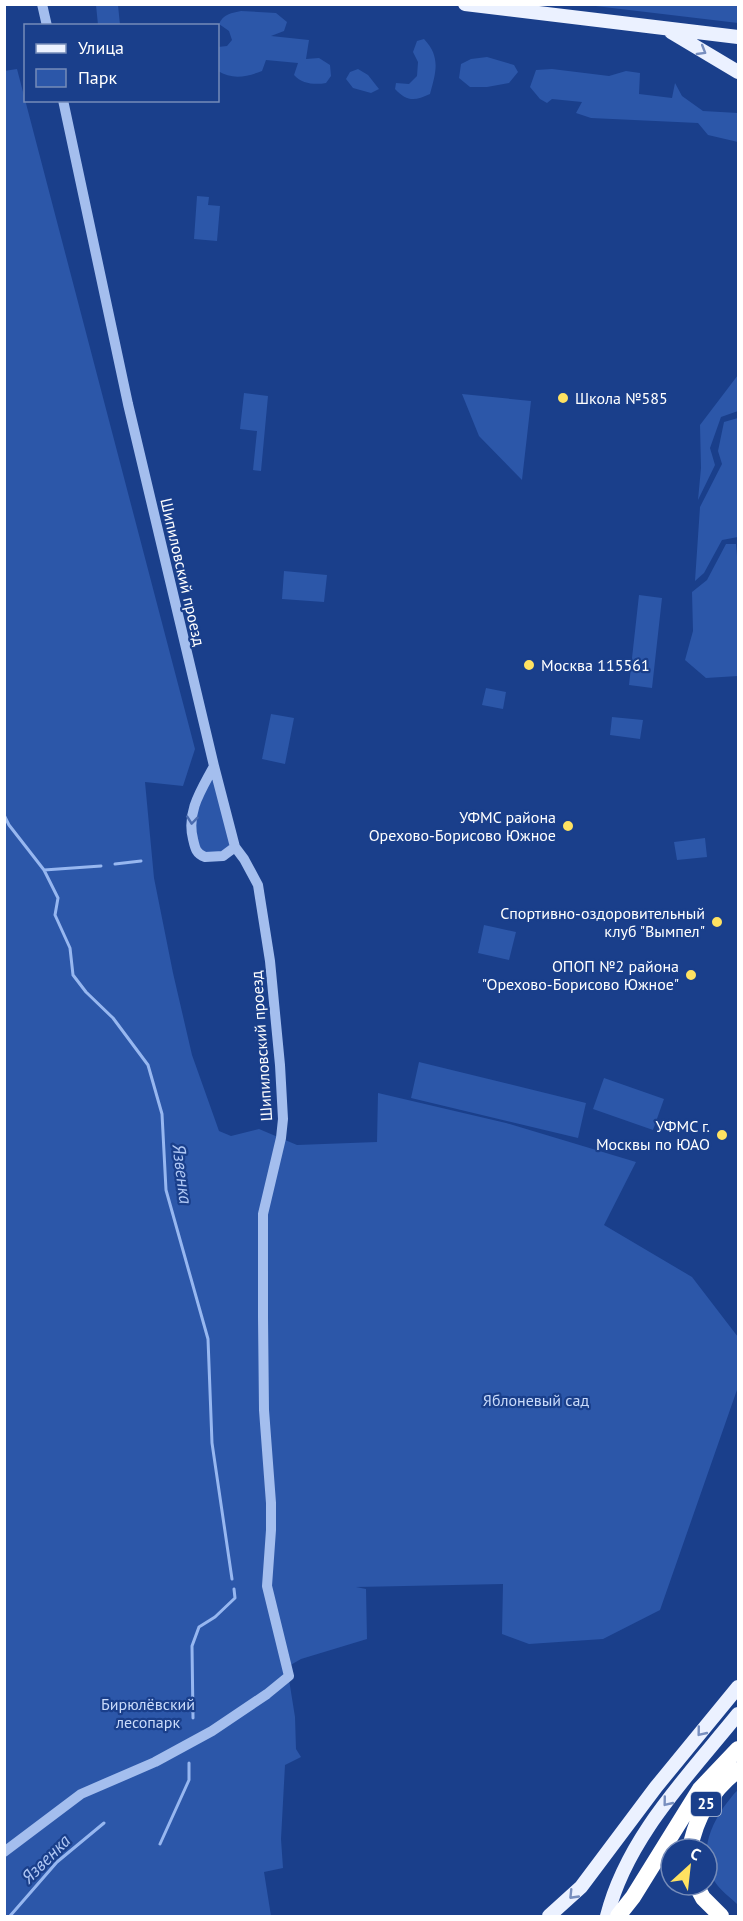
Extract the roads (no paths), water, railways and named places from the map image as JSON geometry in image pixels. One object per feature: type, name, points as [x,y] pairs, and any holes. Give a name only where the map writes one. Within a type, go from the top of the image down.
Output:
[{"type":"highway","points":[[618,1917],[633,1897],[700,1789],[738,1749]]},
{"type":"highway","name":"25","points":[[693,1837],[698,1820],[708,1801],[723,1781],[738,1770]]},
{"type":"highway","points":[[702,1897],[721,1917]]},
{"type":"main road","points":[[465,4],[738,38]]},
{"type":"main road","points":[[666,29],[738,72]]},
{"type":"main road","points":[[549,1917],[580,1887],[656,1787],[738,1687]]},
{"type":"main road","points":[[607,1917],[620,1878],[646,1830],[734,1719]]},
{"type":"street","points":[[42,4],[47,24]]},
{"type":"street","name":"Шипиловский проезд","points":[[4,1852],[81,1794],[154,1762],[212,1731],[267,1694],[289,1676],[267,1586],[271,1503],[264,1410],[263,1214],[281,1138],[283,1119],[270,961],[258,885],[235,847],[214,766],[128,404],[63,102]]},
{"type":"street","points":[[214,766],[195,802],[190,830],[196,850],[205,857],[223,856],[235,847]]},
{"type":"waterway","name":"Язвенка","points":[[4,815],[9,825],[44,870],[58,898],[55,915],[70,948],[73,975],[86,992],[113,1018],[148,1065],[162,1114],[166,1190],[208,1339],[212,1443],[232,1579]]},
{"type":"waterway","points":[[115,864],[141,861]]},
{"type":"waterway","points":[[44,870],[101,866]]},
{"type":"waterway","name":"Язвенка","points":[[193,1718],[192,1646],[199,1627],[215,1617],[235,1598],[234,1589]]},
{"type":"waterway","points":[[160,1844],[189,1780],[189,1763]]},
{"type":"waterway","name":"Язвенка","points":[[10,1916],[57,1862],[104,1823]]},
{"type":"place","name":"Школа №585","points":[[563,398]]},
{"type":"place","name":"Москва 115561","points":[[529,665]]},
{"type":"place","name":"УФМС района Орехово-Борисово Южное","points":[[568,826]]},
{"type":"place","name":"Спортивно-оздоровительный клуб \"Вымпел\"","points":[[717,922]]},
{"type":"place","name":"ОПОП №2 района \"Орехово-Борисово Южное\"","points":[[691,975]]},
{"type":"place","name":"УФМС г. Москвы по ЮАО","points":[[722,1135]]},
{"type":"park label","name":"Яблоневый сад","points":[[536,1400]]},
{"type":"park label","name":"Бирюлёвский лесопарк","points":[[148,1713]]}]
